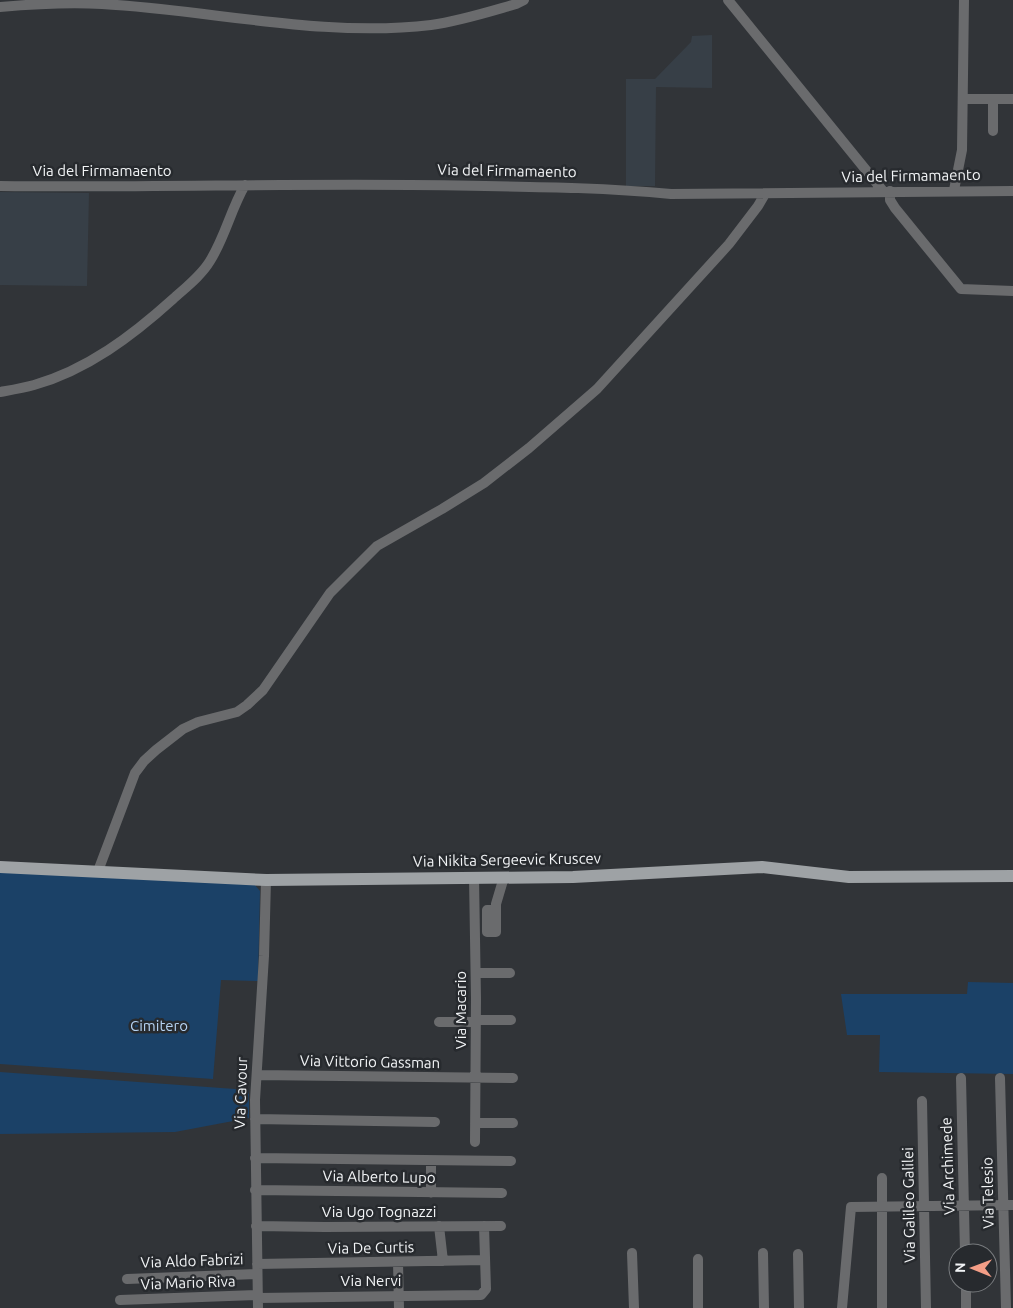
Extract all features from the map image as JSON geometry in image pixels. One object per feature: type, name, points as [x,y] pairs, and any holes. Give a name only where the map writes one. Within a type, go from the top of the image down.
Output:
[{"type":"main road","name":"Via Nikita Sergeevic Kruscev","points":[[0,867],[266,880],[620,875],[762,867],[849,877],[1013,876]]},
{"type":"street","points":[[0,6],[51,3],[104,4],[280,24],[331,27],[404,27],[459,20],[524,0]]},
{"type":"street","points":[[728,0],[886,191],[895,208],[961,289],[1013,291]]},
{"type":"street","points":[[954,190],[962,150],[964,0]]},
{"type":"street","points":[[964,99],[1013,99]]},
{"type":"street","points":[[992,131],[994,99]]},
{"type":"street","name":"Via del Firmamaento","points":[[0,186],[408,184],[621,189],[671,194],[1013,190]]},
{"type":"street","points":[[0,392],[35,385],[73,370],[105,353],[150,319],[210,262],[235,201],[245,185]]},
{"type":"street","points":[[98,871],[135,773],[144,761],[168,739],[183,729],[198,722],[237,712],[247,706],[263,690],[330,593],[377,546],[484,483],[529,448],[597,389],[729,244],[765,194]]},
{"type":"street","name":"Via Macario","points":[[474,877],[476,973],[474,1142]]},
{"type":"street","points":[[474,928],[487,928],[487,910],[496,910],[497,898],[504,877]]},
{"type":"street","name":"Via Cavour","points":[[258,1300],[255,1120],[266,880]]},
{"type":"street","points":[[476,973],[510,973]]},
{"type":"street","points":[[439,1022],[511,1020]]},
{"type":"street","name":"Via Vittorio Gassman","points":[[256,1075],[513,1078]]},
{"type":"street","name":"Via Archimede","points":[[961,1078],[965,1243]]},
{"type":"street","name":"Via Telesio","points":[[1000,1078],[1008,1205],[1006,1308]]},
{"type":"street","name":"Via Galileo Galilei","points":[[922,1101],[926,1308]]},
{"type":"street","points":[[255,1120],[435,1122]]},
{"type":"street","points":[[475,1123],[513,1123]]},
{"type":"street","points":[[255,1158],[511,1161]]},
{"type":"street","points":[[431,1160],[431,1193]]},
{"type":"street","points":[[882,1178],[882,1308]]},
{"type":"street","name":"Via Alberto Lupo","points":[[255,1190],[502,1193]]},
{"type":"street","points":[[842,1308],[851,1207],[1008,1205]]},
{"type":"street","name":"Via Ugo Tognazzi","points":[[256,1226],[501,1226]]},
{"type":"street","points":[[439,1226],[443,1262]]},
{"type":"street","points":[[484,1226],[485,1260]]},
{"type":"street","points":[[763,1252],[764,1308]]},
{"type":"street","points":[[632,1253],[634,1308]]},
{"type":"street","points":[[798,1254],[799,1308]]},
{"type":"street","points":[[698,1259],[698,1308]]},
{"type":"street","name":"Via De Curtis","points":[[257,1269],[485,1260]]},
{"type":"street","name":"Via Nervi","points":[[258,1300],[481,1295],[486,1289],[485,1260]]},
{"type":"street","points":[[398,1262],[399,1308]]},
{"type":"street","name":"Via Aldo Fabrizi","points":[[127,1278],[257,1269]]},
{"type":"street","points":[[966,1293],[966,1308]]},
{"type":"street","name":"Via Mario Riva","points":[[120,1300],[258,1300]]},
{"type":"shaded area","points":[[712,35],[712,88],[656,87],[655,186],[626,186],[626,79],[655,79],[691,42],[692,36]]},
{"type":"shaded area","points":[[0,192],[89,193],[87,286],[0,285]]},
{"type":"green space","name":"Cimitero","points":[[0,872],[254,884],[260,891],[258,981],[221,980],[213,1079],[0,1064]]},
{"type":"green space","points":[[968,982],[1013,983],[1013,1074],[879,1072],[880,1035],[847,1035],[841,994],[967,994]]},
{"type":"green space","points":[[0,1072],[249,1090],[249,1118],[175,1132],[0,1134]]}]
